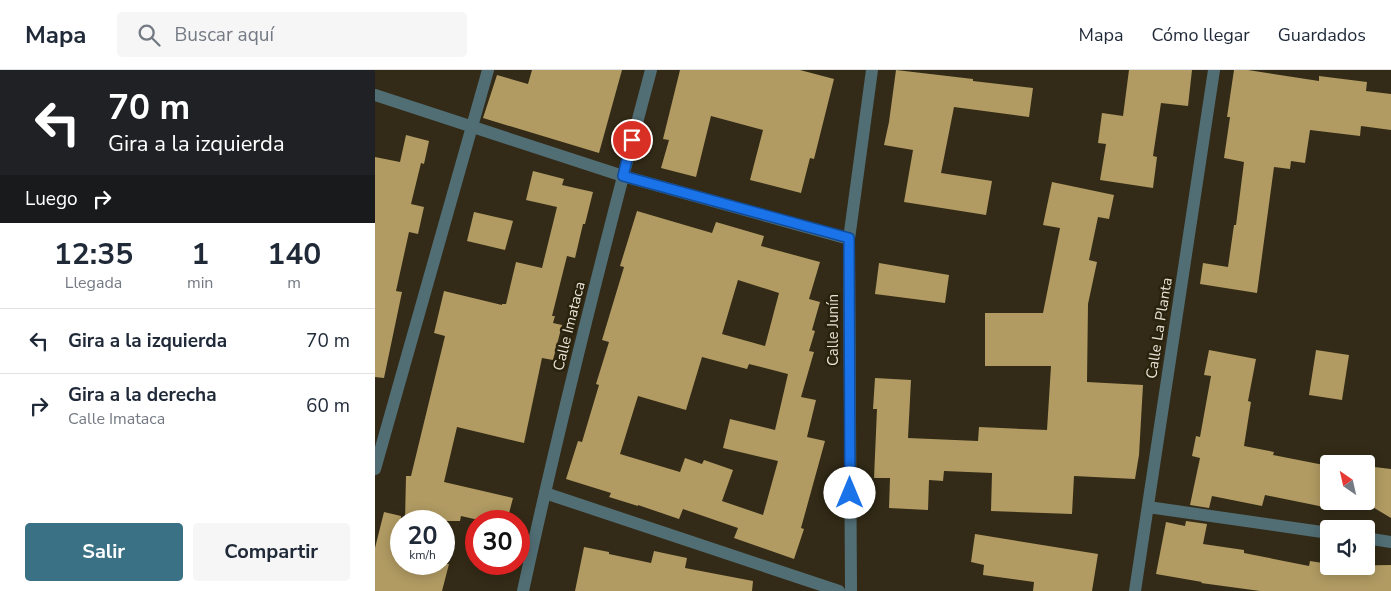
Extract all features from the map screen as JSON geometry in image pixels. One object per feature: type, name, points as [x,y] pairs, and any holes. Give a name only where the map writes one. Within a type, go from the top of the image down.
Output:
[{"type":"street","points":[[375,469],[488,70]]},
{"type":"street","name":"Calle Imataca","points":[[523,591],[545,493],[651,70]]},
{"type":"street","name":"Calle Junín","points":[[851,591],[849,238],[872,70]]},
{"type":"street","name":"Calle La Planta","points":[[1135,591],[1214,70]]},
{"type":"street","points":[[375,95],[623,176],[849,238]]},
{"type":"street","points":[[545,493],[839,591]]},
{"type":"street","points":[[1148,507],[1320,532]]},
{"type":"street","points":[[1375,539],[1391,542]]},
{"type":"building","points":[[532,70],[622,70],[599,153],[483,118],[497,75],[528,84]]},
{"type":"building","points":[[680,70],[800,70],[834,79],[814,159],[810,158],[801,193],[750,180],[763,130],[711,116],[696,177],[661,168],[669,140],[663,139]]},
{"type":"building","points":[[896,70],[1033,88],[1029,117],[954,107],[941,173],[992,181],[986,215],[904,202],[913,150],[884,145]]},
{"type":"building","points":[[1129,70],[1192,70],[1188,106],[1161,103],[1153,156],[1157,157],[1153,188],[1100,180],[1106,144],[1098,143],[1102,113],[1123,116]]},
{"type":"building","points":[[1234,70],[1248,70],[1319,81],[1319,76],[1367,82],[1366,91],[1391,94],[1391,130],[1361,126],[1360,136],[1310,130],[1305,163],[1291,161],[1290,169],[1274,167],[1257,293],[1200,284],[1203,263],[1228,267],[1234,225],[1236,225],[1244,162],[1224,158],[1230,117],[1227,117]]},
{"type":"building","points":[[406,135],[429,141],[424,164],[421,163],[411,204],[424,207],[418,234],[409,232],[396,291],[402,292],[384,378],[375,377],[375,157],[400,162]]},
{"type":"building","points":[[533,171],[564,179],[562,185],[593,192],[575,258],[567,256],[552,316],[555,316],[553,323],[562,325],[553,360],[542,358],[524,443],[457,427],[444,482],[513,498],[510,510],[465,510],[465,517],[461,516],[460,521],[455,521],[455,510],[405,510],[406,476],[411,476],[445,336],[434,333],[444,291],[502,305],[506,304],[516,262],[542,268],[557,207],[526,200]]},
{"type":"building","points":[[1052,182],[1114,195],[1109,219],[1098,217],[1089,260],[1097,262],[1088,304],[1087,382],[1143,385],[1139,455],[1135,479],[1074,476],[1072,514],[991,511],[992,473],[944,471],[943,481],[929,480],[928,510],[889,508],[890,478],[874,478],[877,409],[873,409],[875,378],[911,380],[908,438],[978,441],[979,427],[1047,430],[1051,366],[985,366],[985,313],[1043,313],[1060,228],[1043,225]]},
{"type":"building","points":[[637,211],[712,233],[716,222],[764,236],[761,246],[820,262],[809,299],[820,302],[812,330],[815,331],[809,351],[814,352],[801,397],[816,400],[807,437],[825,441],[801,528],[804,529],[794,559],[734,538],[738,528],[683,509],[679,519],[609,497],[611,493],[566,479],[578,441],[582,442],[599,385],[596,384],[609,342],[602,340],[624,267],[620,266]],"holes":[[[738,280],[779,293],[765,346],[722,334]],[[702,357],[747,369],[749,364],[788,374],[775,430],[730,419],[723,448],[778,461],[763,515],[722,501],[733,470],[704,460],[702,464],[685,458],[680,472],[620,454],[638,396],[686,410]]]},
{"type":"building","points":[[474,212],[513,221],[505,250],[467,241]]},
{"type":"building","points":[[879,263],[949,275],[945,303],[875,294]]},
{"type":"building","points":[[1209,350],[1256,359],[1248,401],[1251,402],[1244,446],[1274,452],[1273,455],[1320,464],[1320,506],[1265,495],[1262,506],[1212,496],[1209,508],[1190,505],[1200,458],[1192,456],[1196,436],[1200,437],[1211,376],[1204,375]]},
{"type":"building","points":[[1316,350],[1349,355],[1342,400],[1309,395]]},
{"type":"building","points":[[1375,467],[1391,469],[1391,518],[1375,508]]},
{"type":"building","points":[[384,512],[390,513],[390,575],[446,575],[442,591],[375,591],[375,548]]},
{"type":"building","points":[[1186,521],[1207,524],[1203,544],[1244,550],[1244,553],[1309,566],[1310,561],[1320,563],[1320,575],[1375,575],[1375,565],[1391,565],[1391,591],[1260,591],[1201,583],[1156,574],[1166,522],[1185,526]]},
{"type":"building","points":[[975,534],[1098,554],[1092,591],[1033,591],[1034,582],[983,575],[984,565],[971,562]]},
{"type":"building","points":[[584,547],[651,563],[654,551],[687,558],[685,568],[753,581],[752,591],[575,591]]},
{"type":"route","points":[[632,140],[623,176],[849,238],[850,493]]}]
